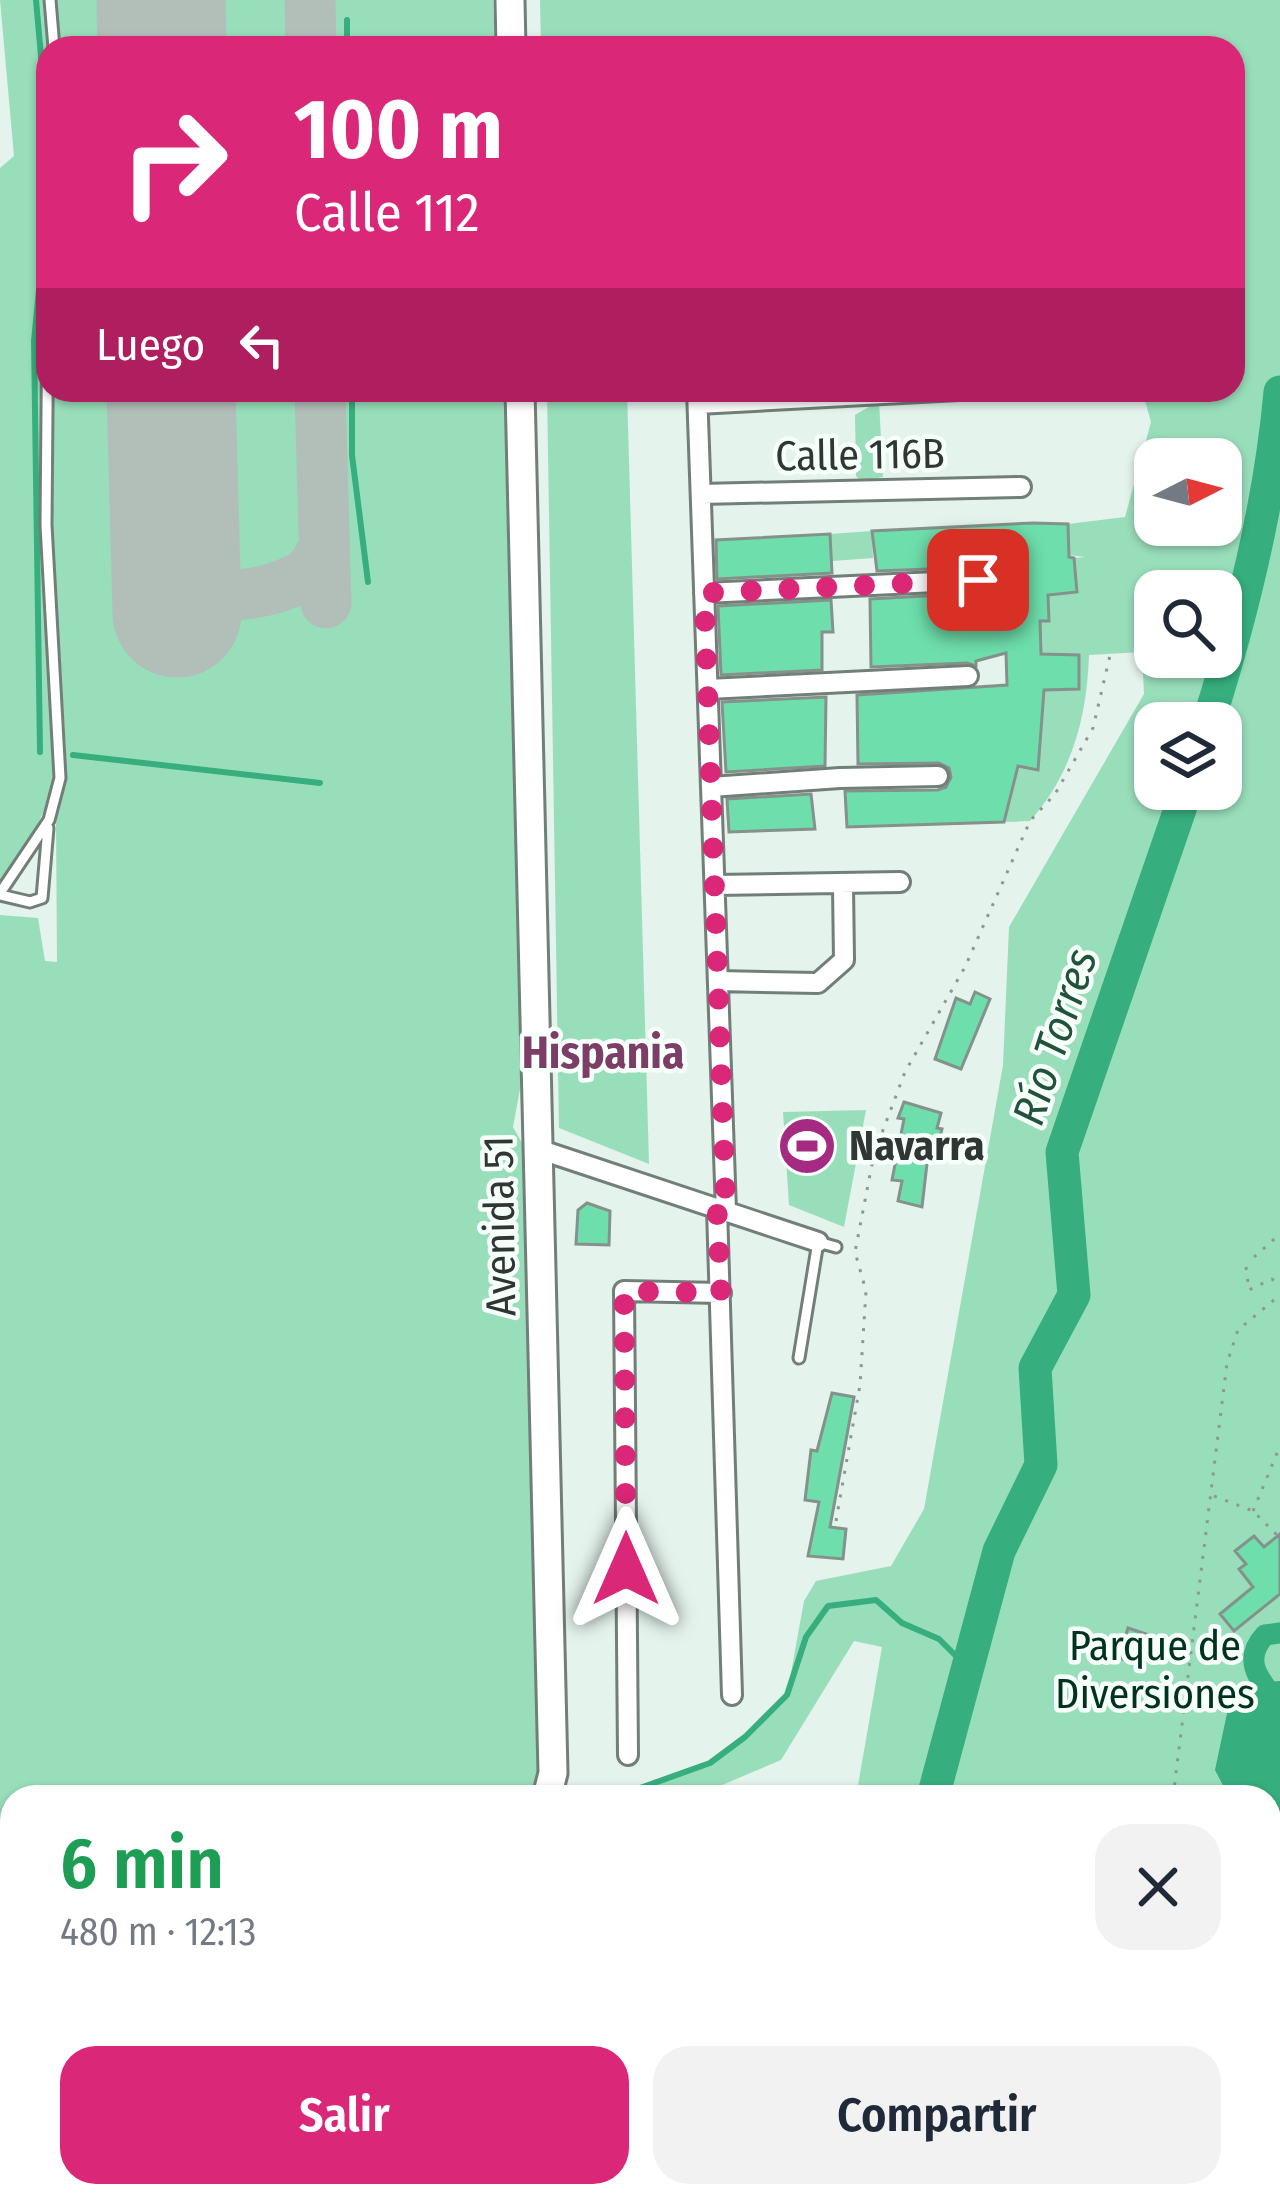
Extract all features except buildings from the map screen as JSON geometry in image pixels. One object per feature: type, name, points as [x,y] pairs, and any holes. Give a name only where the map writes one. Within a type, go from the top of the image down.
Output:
[{"type":"main road","points":[[510,0],[511,36]]},
{"type":"main road","name":"Avenida 51","points":[[520,402],[541,1150],[550,1785]]},
{"type":"street","points":[[698,402],[718,981],[732,1695]]},
{"type":"street","name":"Calle 116B","points":[[701,494],[1021,487]]},
{"type":"street","points":[[704,593],[978,580]]},
{"type":"street","points":[[708,689],[968,676]]},
{"type":"street","points":[[711,787],[938,776]]},
{"type":"street","points":[[715,885],[900,882]]},
{"type":"street","points":[[718,981],[818,983],[844,960],[843,886]]},
{"type":"street","points":[[541,1150],[827,1244]]},
{"type":"street","points":[[628,1755],[624,1291],[721,1293]]},
{"type":"lane","points":[[50,0],[53,36]]},
{"type":"lane","points":[[47,402],[46,525],[60,778],[49,820],[42,898],[30,902],[0,894],[49,820]]},
{"type":"lane","points":[[799,1358],[827,1244]]},
{"type":"path","points":[[836,1521],[860,1385],[866,1291],[855,1252],[874,1154],[905,1072],[965,967],[1030,821],[1055,794],[1093,728],[1111,651]]},
{"type":"path","points":[[1255,1257],[1280,1234]]},
{"type":"path","points":[[1246,1267],[1249,1290],[1272,1279],[1280,1287]]},
{"type":"path","points":[[1175,1785],[1227,1363],[1238,1330],[1280,1295]]},
{"type":"path","points":[[1253,1511],[1280,1446]]},
{"type":"path","points":[[1214,1496],[1253,1511],[1280,1538]]},
{"type":"green space","points":[[0,0],[45,0],[48,36],[36,36],[36,402],[40,402],[56,754],[51,790],[38,823],[0,883],[0,168],[14,156]]},
{"type":"green space","points":[[55,0],[118,0],[119,36],[58,36]]},
{"type":"green space","points":[[200,0],[293,0],[294,36],[202,36]]},
{"type":"green space","points":[[326,0],[493,0],[494,36],[327,36]]},
{"type":"green space","name":"Parque de Diversiones","points":[[540,0],[1280,0],[1280,1785],[858,1785],[882,1647],[854,1641],[781,1760],[722,1785],[649,1785],[710,1763],[745,1737],[787,1695],[804,1601],[816,1581],[891,1566],[924,1509],[1003,1065],[1009,927],[1134,711],[1134,810],[1242,810],[1242,702],[1139,702],[1143,678],[1242,678],[1242,570],[1134,570],[1134,652],[1089,655],[1081,722],[1057,784],[1030,821],[1004,822],[1018,766],[1037,769],[1044,690],[1079,688],[1079,655],[1041,654],[1040,621],[1049,620],[1048,595],[1077,592],[1074,558],[1085,557],[1069,555],[1068,524],[1125,517],[1134,484],[1134,546],[1242,546],[1242,438],[1147,438],[1151,422],[1145,402],[1245,402],[1245,36],[541,36]]},
{"type":"green space","points":[[51,402],[128,402],[134,624],[200,621],[309,589],[308,611],[340,610],[336,402],[505,402],[525,1062],[513,1127],[526,1150],[542,1764],[538,1785],[0,1785],[0,915],[38,918],[45,961],[57,962],[56,824],[66,754],[52,525]]},
{"type":"green space","points":[[210,402],[303,402],[306,531],[283,565],[224,580],[215,576]]},
{"type":"green space","points":[[547,402],[627,402],[649,1164],[559,1128]]},
{"type":"green space","points":[[879,402],[883,477],[861,481],[856,476],[855,415]]},
{"type":"green space","points":[[872,531],[873,558],[832,561],[830,534]]},
{"type":"green space","points":[[866,1110],[844,1227],[789,1205],[783,1112]]},
{"type":"shaded area","points":[[1280,1681],[1280,1785],[1223,1785],[1215,1770],[1233,1685]]},
{"type":"waterway","points":[[36,0],[39,36]]},
{"type":"waterway","points":[[347,20],[347,36]]},
{"type":"waterway","points":[[36,321],[40,752]]},
{"type":"waterway","name":"Río Torres","points":[[1214,702],[1253,560],[1280,392]]},
{"type":"waterway","points":[[352,402],[352,455],[368,582]]},
{"type":"waterway","points":[[73,755],[320,783]]},
{"type":"waterway","name":"Río Torres","points":[[936,1785],[999,1551],[1041,1465],[1035,1368],[1074,1295],[1062,1152],[1180,810]]},
{"type":"waterway","points":[[649,1785],[710,1763],[745,1737],[787,1695],[806,1637],[828,1606],[876,1600],[902,1623],[939,1639],[969,1669]]},
{"type":"waterway","points":[[1280,1633],[1265,1635],[1254,1654],[1256,1672],[1280,1706]]},
{"type":"taxiway","points":[[310,0],[311,36]]},
{"type":"taxiway","points":[[320,402],[326,603]]},
{"type":"taxiway","points":[[176,548],[188,575],[200,588],[236,595],[301,577],[324,547]]},
{"type":"runway","points":[[161,0],[162,36]]},
{"type":"runway","points":[[171,402],[177,613]]},
{"type":"place","name":"Navarra","points":[[807,1146]]},
{"type":"district","name":"Hispania","points":[[603,1053]]},
{"type":"route","points":[[626,1569],[624,1291],[721,1293],[717,1209],[726,1211],[704,593],[978,580]]}]
